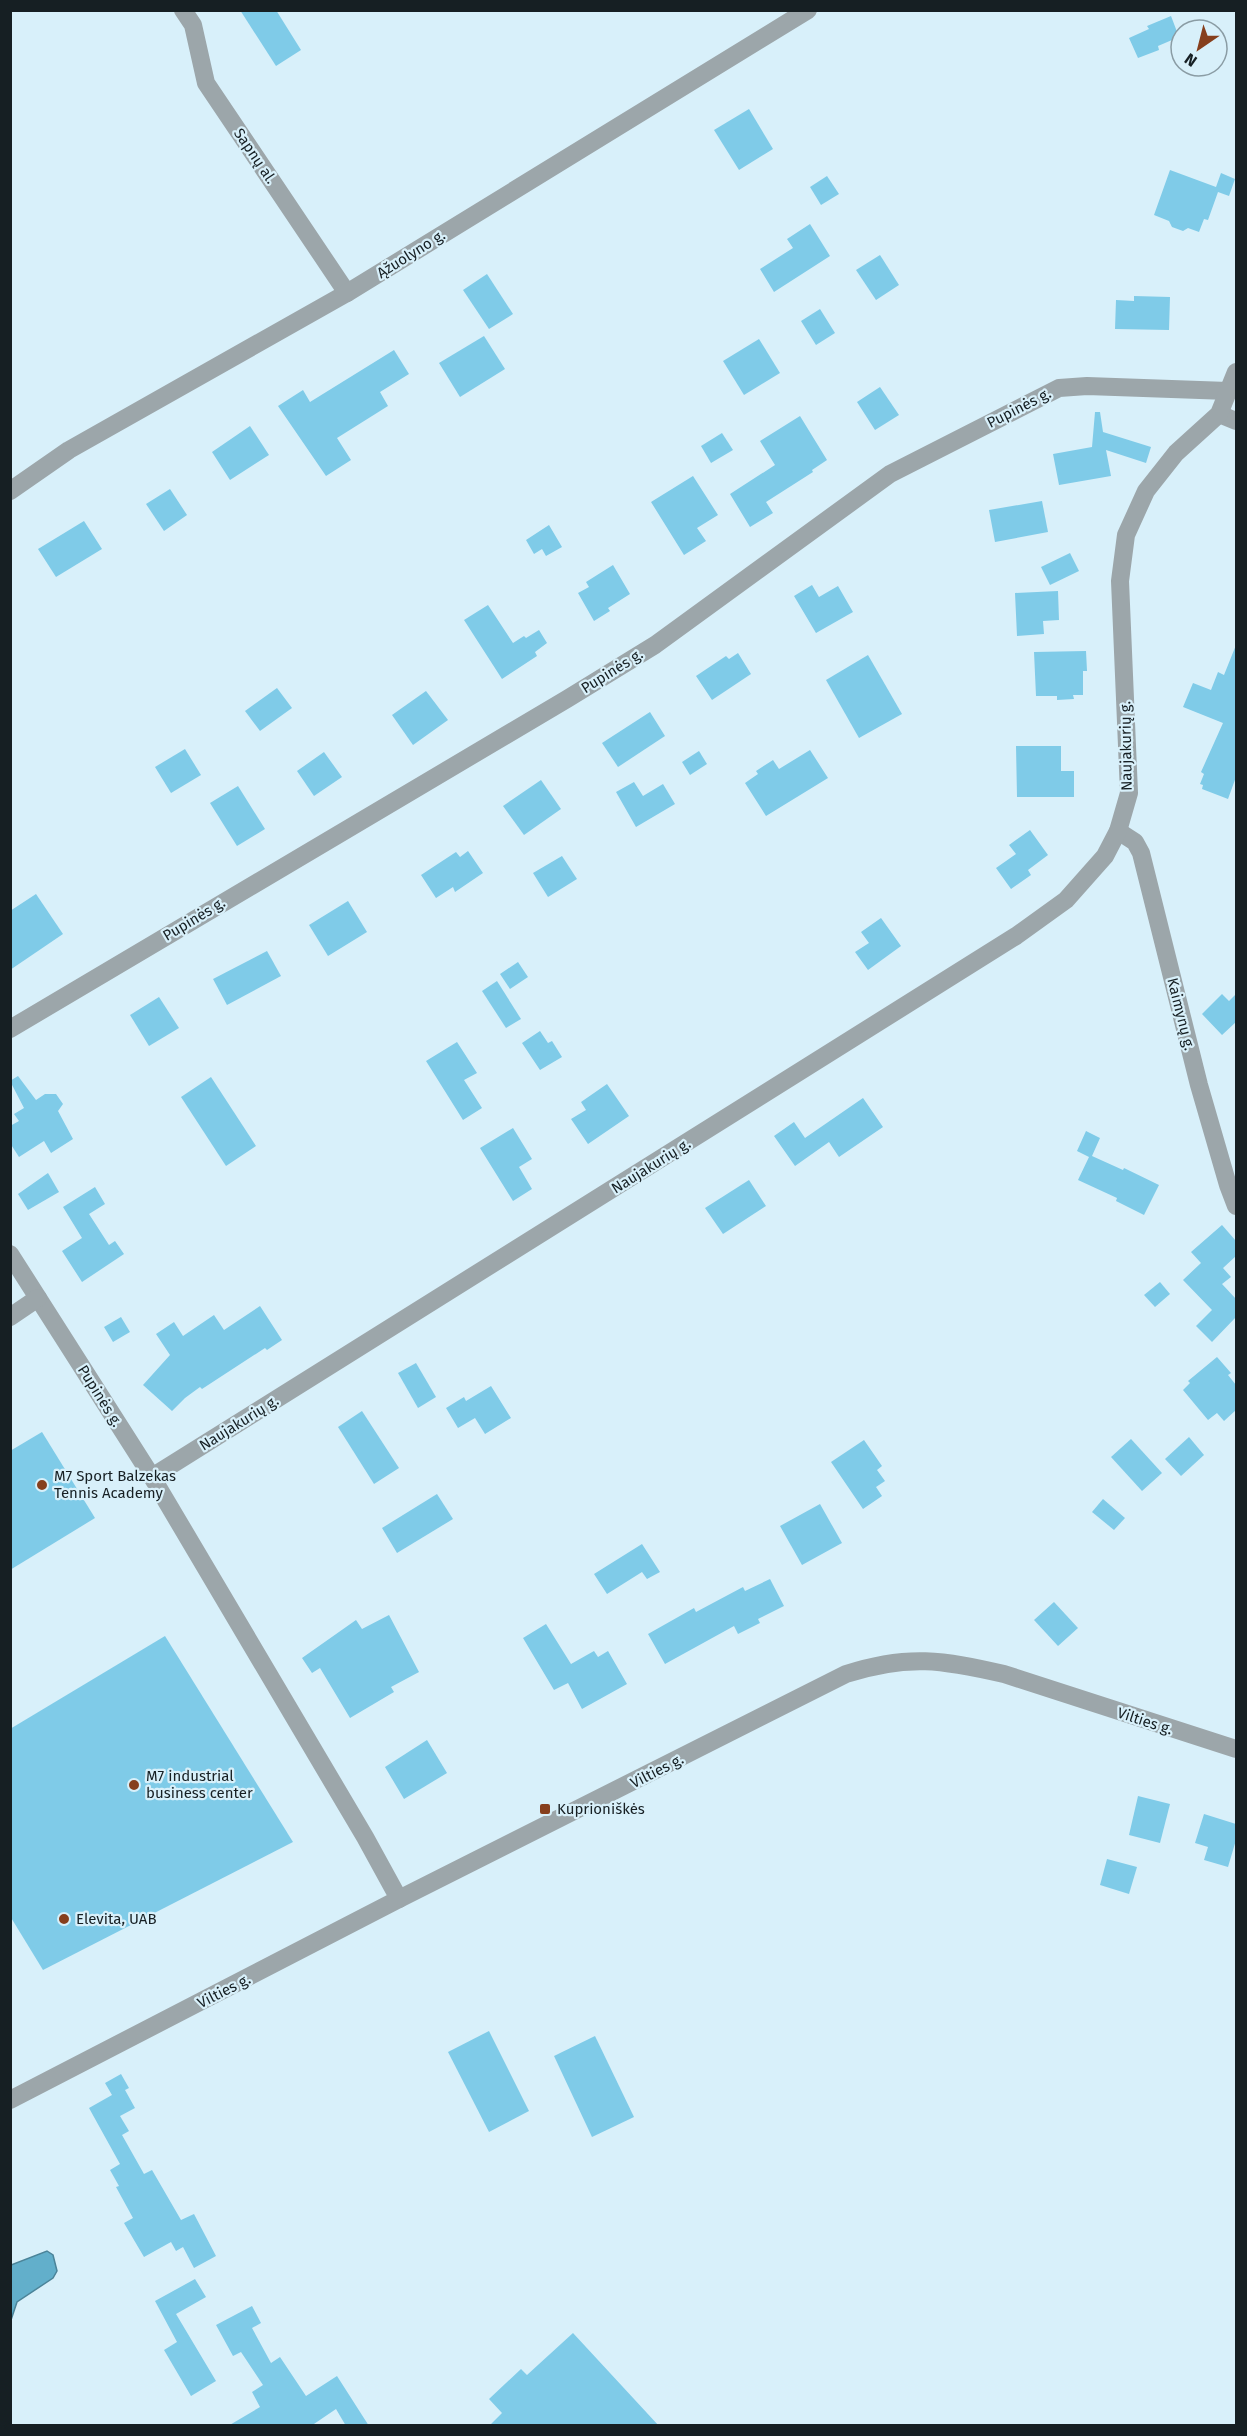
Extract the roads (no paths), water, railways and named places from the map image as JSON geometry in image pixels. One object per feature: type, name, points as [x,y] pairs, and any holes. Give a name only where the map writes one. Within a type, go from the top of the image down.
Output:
[{"type":"street","name":"Sapnų al.","points":[[183,10],[193,25],[206,83],[347,293]]},
{"type":"street","name":"Ąžuolyno g.","points":[[10,491],[69,450],[347,293],[808,10]]},
{"type":"street","name":"Naujakurių g.","points":[[152,1477],[1016,936],[1066,900],[1105,856],[1118,831],[1129,793],[1120,581],[1126,535],[1146,491],[1176,453],[1219,414],[1236,372]]},
{"type":"street","name":"Pupinės g.","points":[[10,1029],[655,645],[890,474],[1059,388],[1087,386],[1228,391]]},
{"type":"street","points":[[1219,414],[1236,421]]},
{"type":"street","name":"Kaimynų g.","points":[[1118,831],[1135,842],[1142,853],[1199,1085],[1236,1206]]},
{"type":"street","name":"Pupinės g.","points":[[10,1254],[152,1477]]},
{"type":"street","points":[[10,1317],[38,1298]]},
{"type":"street","points":[[152,1477],[365,1837],[399,1899]]},
{"type":"street","name":"Vilties g.","points":[[10,2100],[399,1899],[846,1674],[891,1662],[941,1662],[1004,1674],[1236,1749]]},
{"type":"water","points":[[47,2251],[53,2255],[57,2271],[53,2278],[17,2302],[11,2320],[11,2265]]},
{"type":"place","name":"M7 Sport Balzekas Tennis Academy","points":[[42,1485]]},
{"type":"place","name":"M7 industrial business center","points":[[134,1785]]},
{"type":"place","name":"Kuprioniškės","points":[[545,1809]]},
{"type":"place","name":"Elevita, UAB","points":[[64,1919]]}]
